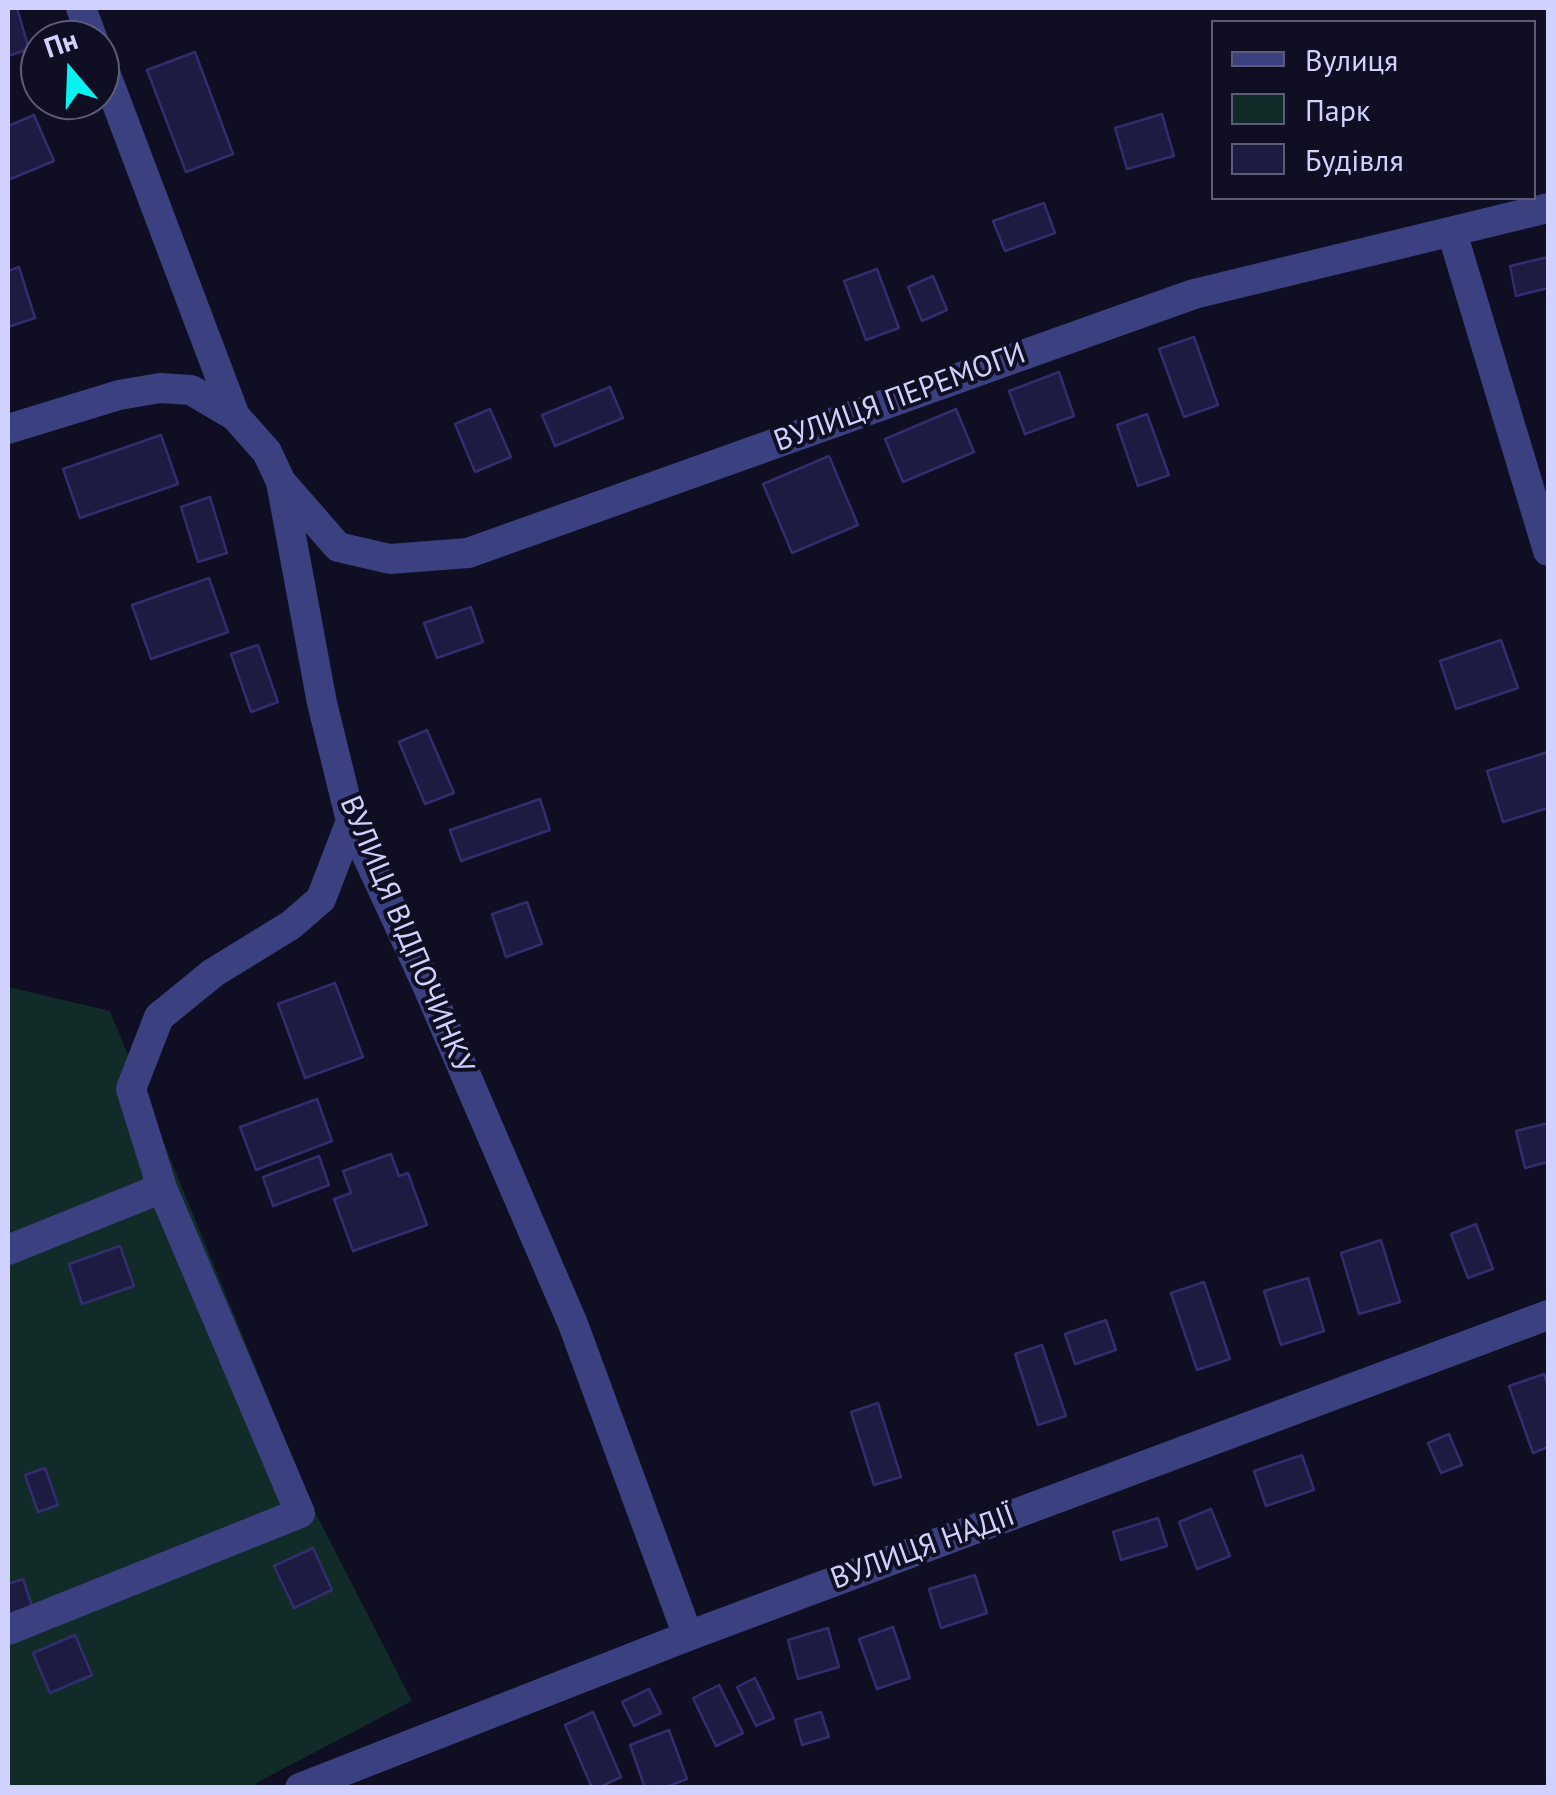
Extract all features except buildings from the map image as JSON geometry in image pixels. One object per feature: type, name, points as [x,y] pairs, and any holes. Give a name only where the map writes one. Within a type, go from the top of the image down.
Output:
[{"type":"street","name":"ВУЛИЦЯ ВІДПОЧИНКУ","points":[[120,112],[235,416],[268,452],[281,482],[322,703],[351,821],[573,1324],[688,1636]]},
{"type":"street","name":"ВУЛИЦЯ ПЕРЕМОГИ","points":[[281,482],[338,546],[390,559],[468,553],[1194,294],[1548,208]]},
{"type":"street","points":[[1452,232],[1548,551]]},
{"type":"street","points":[[8,429],[119,395],[160,388],[191,390],[235,416]]},
{"type":"street","points":[[8,1630],[300,1513],[162,1188],[130,1088],[159,1017],[213,973],[291,924],[321,899],[351,821]]},
{"type":"street","points":[[8,1250],[162,1188]]},
{"type":"street","name":"ВУЛИЦЯ НАДІЇ","points":[[300,1788],[688,1636],[1548,1315]]},
{"type":"green space","points":[[8,987],[110,1011],[313,1508],[412,1701],[256,1783],[258,1787],[8,1788]]}]
